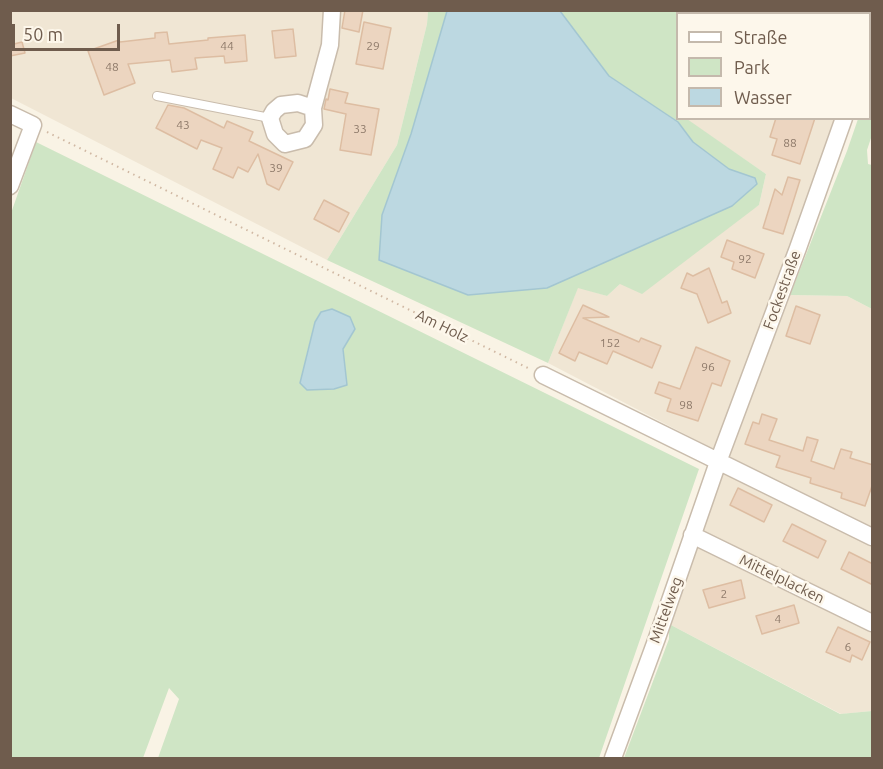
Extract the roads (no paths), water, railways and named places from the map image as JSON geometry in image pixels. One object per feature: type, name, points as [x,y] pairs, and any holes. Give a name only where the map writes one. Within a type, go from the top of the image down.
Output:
[{"type":"street","points":[[314,108],[298,103],[281,105],[270,118],[275,134],[285,144],[305,139],[314,125],[314,108],[330,45],[332,10]]},
{"type":"street","points":[[10,114],[33,125],[10,186]]},
{"type":"street","name":"Fockestraße","points":[[718,462],[843,120]]},
{"type":"street","points":[[543,375],[873,537]]},
{"type":"street","name":"Mittelweg","points":[[613,759],[718,462]]},
{"type":"street","name":"Mittelplacken","points":[[692,535],[873,623]]},
{"type":"lane","points":[[158,96],[270,118]]},
{"type":"water","points":[[447,11],[560,11],[609,76],[678,122],[693,142],[729,169],[755,178],[757,184],[732,206],[547,288],[468,295],[379,260],[382,215],[411,134]]},
{"type":"water","points":[[332,309],[350,317],[355,329],[343,349],[347,385],[334,389],[307,390],[300,383],[315,322],[321,312]]}]
